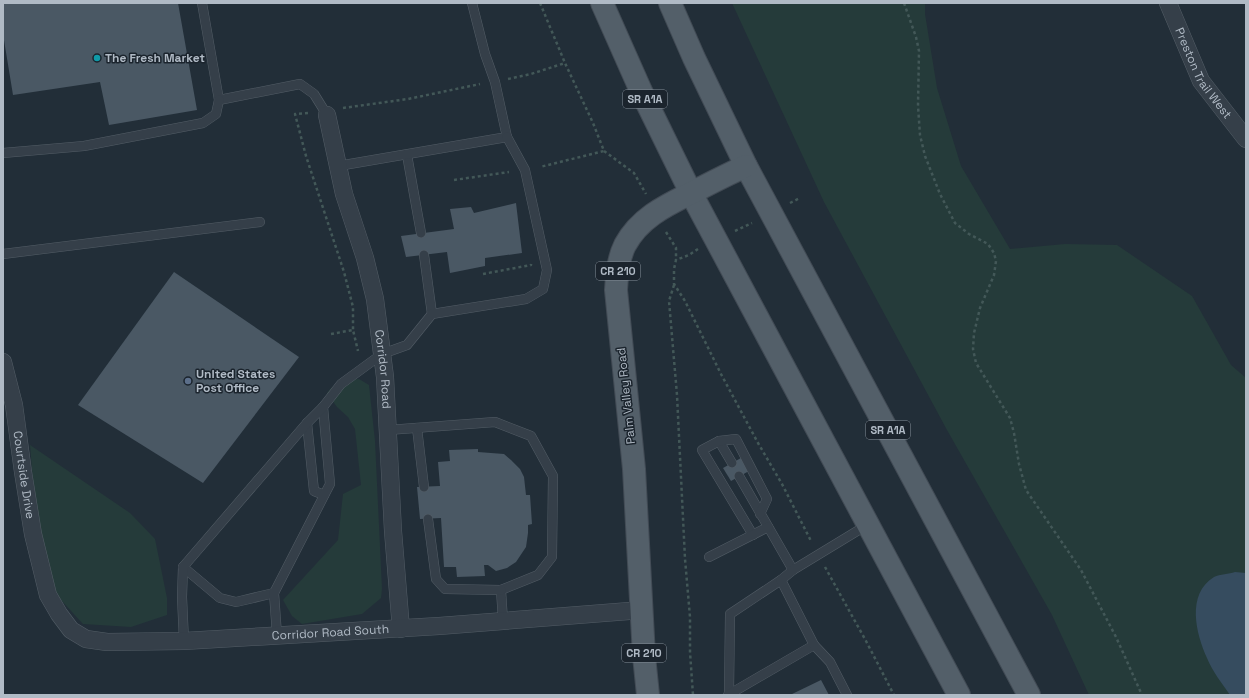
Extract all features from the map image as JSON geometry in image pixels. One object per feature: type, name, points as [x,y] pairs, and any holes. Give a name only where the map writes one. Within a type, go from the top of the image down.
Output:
[{"type":"main road","name":"SR A1A","points":[[602,3],[641,91],[691,193],[959,695]]},
{"type":"main road","name":"SR A1A","points":[[670,3],[694,58],[746,166],[1029,695]]},
{"type":"main road","name":"Palm Valley Road","points":[[648,695],[634,469],[616,290],[618,264],[624,246],[634,231],[647,217],[662,207],[746,166]]},
{"type":"street","name":"Preston Trail West","points":[[1168,3],[1201,81],[1246,139]]},
{"type":"street","name":"Corridor Road","points":[[327,115],[344,194],[365,258],[375,299],[385,377],[401,629]]},
{"type":"street","name":"Courtside Drive","points":[[3,362],[14,405],[33,534],[46,588]]},
{"type":"street","name":"Corridor Road South","points":[[46,588],[48,595],[59,614],[71,630],[86,639],[107,642],[184,641],[401,629],[642,610]]},
{"type":"lane","points":[[3,152],[84,146],[203,123],[216,114],[219,100],[202,3]]},
{"type":"lane","points":[[184,641],[182,597],[183,567],[307,423],[323,407],[341,384],[382,354],[407,345],[432,314],[526,299],[543,289],[547,270],[525,170],[507,137],[495,82],[485,54],[472,3]]},
{"type":"lane","points":[[219,100],[300,84],[314,94],[327,115]]},
{"type":"lane","points":[[338,166],[507,137]]},
{"type":"lane","points":[[407,155],[421,233]]},
{"type":"lane","points":[[3,254],[260,222]]},
{"type":"lane","points":[[424,255],[432,314]]},
{"type":"lane","points":[[278,635],[274,592],[330,484],[323,407]]},
{"type":"lane","points":[[388,430],[495,422],[531,436],[553,476],[552,557],[538,575],[501,590],[445,589],[436,579],[428,519]]},
{"type":"lane","points":[[307,423],[314,491],[324,495]]},
{"type":"lane","points":[[417,428],[424,487]]},
{"type":"lane","points":[[753,535],[702,450],[719,441],[736,439],[767,499],[760,514]]},
{"type":"lane","points":[[719,441],[732,463]]},
{"type":"lane","points":[[739,476],[793,570]]},
{"type":"lane","points":[[728,694],[730,614],[781,580],[793,570],[867,525]]},
{"type":"lane","points":[[709,557],[768,527]]},
{"type":"lane","points":[[183,567],[220,598],[236,602],[274,592]]},
{"type":"lane","points":[[781,580],[814,645],[830,662],[847,695]]},
{"type":"lane","points":[[501,590],[503,621]]},
{"type":"lane","points":[[728,694],[814,645]]},
{"type":"path","points":[[540,3],[565,63]]},
{"type":"path","points":[[904,3],[919,51],[918,106],[925,156],[940,194],[955,223],[968,234],[988,244],[994,253],[996,262],[994,275],[980,308],[974,333],[973,349],[976,363],[1010,418],[1026,490],[1081,570],[1116,637],[1142,695]]},
{"type":"path","points":[[693,695],[677,395],[669,301],[674,284],[674,269],[676,260],[689,255],[800,198]]},
{"type":"path","points":[[483,274],[531,265],[529,258]]},
{"type":"path","points":[[674,284],[689,308],[721,374],[782,484],[818,555],[894,695]]},
{"type":"path","points":[[331,334],[353,330],[358,351]]},
{"type":"green space","points":[[732,3],[925,3],[925,14],[937,88],[961,166],[1010,249],[1065,244],[1117,245],[1192,296],[1231,365],[1246,378],[1246,695],[1089,695],[1052,615],[947,430],[824,202]]},
{"type":"green space","points":[[359,379],[369,385],[375,441],[382,589],[381,598],[362,614],[302,624],[292,616],[283,600],[338,540],[343,494],[361,485],[355,429],[348,417],[337,407],[327,393],[337,384]]},
{"type":"green space","points":[[30,445],[130,513],[155,539],[167,598],[167,615],[131,627],[83,624],[51,589],[37,531]]},
{"type":"water","points":[[1235,572],[1246,573],[1246,695],[1230,695],[1214,672],[1203,648],[1197,626],[1196,615],[1200,593],[1205,584],[1216,576]]},
{"type":"building","name":"The Fresh Market","points":[[3,3],[178,3],[197,110],[109,125],[100,82],[13,95],[3,34]]},
{"type":"building","points":[[516,203],[522,253],[485,258],[485,266],[450,273],[447,252],[406,257],[401,236],[454,229],[450,209],[471,207],[474,213]]},
{"type":"building","name":"United States Post Office","points":[[174,272],[299,357],[203,483],[78,405]]},
{"type":"building","points":[[478,449],[478,452],[504,454],[520,469],[524,477],[526,495],[530,495],[532,524],[528,525],[526,547],[516,562],[507,568],[496,571],[488,565],[484,565],[485,576],[457,577],[456,567],[444,567],[441,518],[420,519],[417,487],[440,486],[438,462],[450,461],[449,450]]},
{"type":"building","points":[[741,458],[749,471],[731,481],[723,468]]},
{"type":"building","points":[[821,680],[829,695],[790,695]]},
{"type":"place","name":"The Fresh Market","points":[[97,58]]},
{"type":"place","name":"United States Post Office","points":[[188,381]]}]
